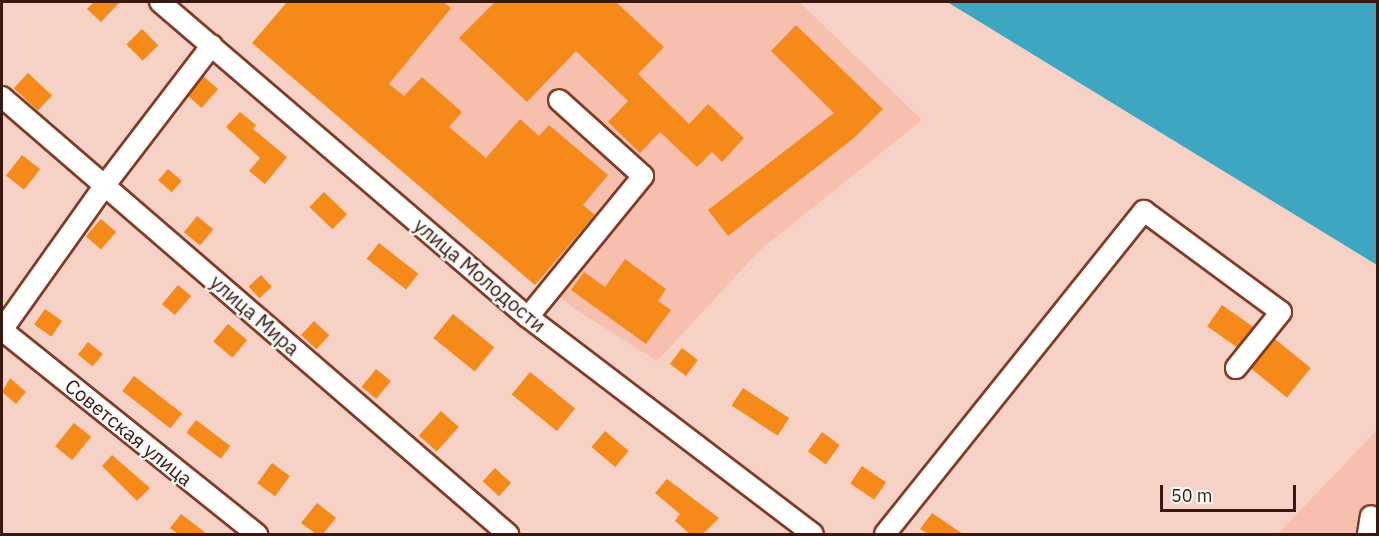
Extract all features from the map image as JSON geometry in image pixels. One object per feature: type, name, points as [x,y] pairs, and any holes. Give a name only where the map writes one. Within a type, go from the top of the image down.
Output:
[{"type":"street","name":"улица Молодости","points":[[160,2],[528,317],[813,534]]},
{"type":"street","points":[[2,330],[105,184],[212,45]]},
{"type":"street","name":"улица Мира","points":[[2,97],[508,534]]},
{"type":"street","points":[[528,317],[643,176],[559,100]]},
{"type":"street","points":[[885,534],[1144,212],[1281,312],[1236,368]]},
{"type":"street","name":"Советская улица","points":[[2,330],[257,534]]},
{"type":"shaded area","points":[[283,2],[799,2],[922,120],[759,251],[657,361],[572,307],[528,270]]},
{"type":"shaded area","points":[[1377,430],[1377,534],[1278,534]]},
{"type":"water","points":[[1377,2],[1377,265],[949,3]]},
{"type":"building","points":[[94,2],[120,2],[101,22],[87,9]]},
{"type":"building","points":[[287,2],[443,2],[451,8],[389,84],[404,96],[422,77],[462,112],[449,127],[486,158],[520,119],[539,136],[549,125],[608,175],[583,205],[595,215],[535,285],[252,43]]},
{"type":"building","points":[[495,2],[616,2],[664,47],[638,74],[689,124],[708,104],[744,138],[722,162],[712,152],[697,167],[660,132],[640,153],[608,122],[628,101],[576,51],[527,102],[459,38]]},
{"type":"building","points":[[796,25],[883,109],[854,138],[728,236],[708,210],[834,113],[771,51]]},
{"type":"building","points":[[142,29],[158,45],[143,61],[126,45]]},
{"type":"building","points":[[28,73],[52,96],[38,111],[14,88]]},
{"type":"building","points":[[203,76],[218,89],[202,108],[187,95]]},
{"type":"building","points":[[240,112],[256,125],[253,129],[287,157],[265,184],[249,171],[260,158],[226,127]]},
{"type":"building","points":[[22,155],[40,169],[24,190],[6,175]]},
{"type":"building","points":[[168,169],[182,181],[172,192],[158,180]]},
{"type":"building","points":[[324,192],[347,214],[332,229],[309,207]]},
{"type":"building","points":[[197,216],[213,229],[200,246],[184,232]]},
{"type":"building","points":[[101,219],[116,232],[101,249],[86,236]]},
{"type":"building","points":[[379,243],[418,274],[406,290],[367,259]]},
{"type":"building","points":[[625,259],[666,289],[658,301],[671,310],[646,344],[571,290],[584,272],[605,287]]},
{"type":"building","points":[[261,275],[272,287],[259,298],[249,287]]},
{"type":"building","points":[[178,285],[191,296],[175,315],[162,304]]},
{"type":"building","points":[[1222,305],[1254,327],[1239,349],[1207,326]]},
{"type":"building","points":[[45,309],[62,321],[51,337],[34,325]]},
{"type":"building","points":[[453,314],[494,347],[475,371],[433,338]]},
{"type":"building","points":[[314,321],[329,335],[316,349],[301,335]]},
{"type":"building","points":[[228,324],[247,340],[232,358],[213,342]]},
{"type":"building","points":[[1275,339],[1311,368],[1287,397],[1251,369]]},
{"type":"building","points":[[88,342],[103,354],[93,366],[78,354]]},
{"type":"building","points":[[682,348],[698,360],[686,376],[670,364]]},
{"type":"building","points":[[376,369],[391,381],[376,399],[362,387]]},
{"type":"building","points":[[530,372],[575,409],[557,431],[512,395]]},
{"type":"building","points":[[134,376],[182,414],[170,429],[122,391]]},
{"type":"building","points":[[10,378],[26,392],[16,404],[2,392]]},
{"type":"building","points":[[743,388],[789,418],[778,436],[732,406]]},
{"type":"building","points":[[441,411],[459,427],[437,452],[419,436]]},
{"type":"building","points":[[196,420],[230,446],[221,459],[186,433]]},
{"type":"building","points":[[74,423],[91,437],[72,460],[55,446]]},
{"type":"building","points":[[605,431],[629,451],[615,467],[592,447]]},
{"type":"building","points":[[822,432],[840,445],[826,464],[808,451]]},
{"type":"building","points":[[112,455],[150,488],[137,501],[102,466]]},
{"type":"building","points":[[272,463],[290,476],[275,496],[257,483]]},
{"type":"building","points":[[862,466],[886,482],[874,500],[850,483]]},
{"type":"building","points":[[495,468],[511,483],[499,496],[483,481]]},
{"type":"building","points":[[667,479],[719,518],[703,534],[690,534],[675,521],[680,514],[655,493]]},
{"type":"building","points":[[317,503],[336,518],[323,534],[316,534],[301,523]]},
{"type":"building","points":[[932,513],[963,534],[928,534],[920,529]]},
{"type":"building","points":[[181,514],[207,534],[178,534],[170,528]]}]
